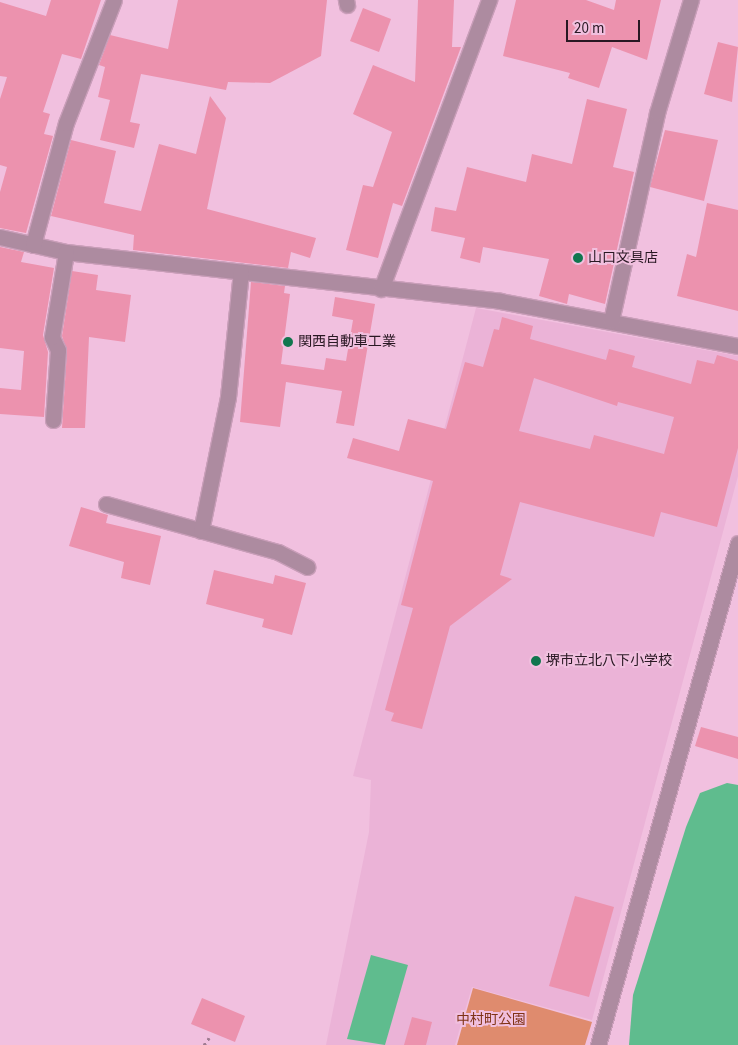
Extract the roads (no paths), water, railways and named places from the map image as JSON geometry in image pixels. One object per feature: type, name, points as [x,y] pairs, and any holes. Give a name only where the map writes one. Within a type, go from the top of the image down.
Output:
[{"type":"street","points":[[32,245],[66,124],[114,0]]},
{"type":"street","points":[[381,289],[489,0]]},
{"type":"street","points":[[611,321],[657,113],[691,0]]},
{"type":"street","points":[[0,238],[66,252],[500,301],[738,346]]},
{"type":"street","points":[[53,420],[58,350],[52,337],[66,252]]},
{"type":"street","points":[[201,531],[228,397],[241,272]]},
{"type":"street","points":[[106,504],[278,552],[307,568]]},
{"type":"street","points":[[598,1045],[738,543]]},
{"type":"place","name":"山口文具店","points":[[578,258]]},
{"type":"place","name":"関西自動車工業","points":[[288,342]]},
{"type":"place","name":"堺市立北八下小学校","points":[[536,661]]},
{"type":"park label","name":"中村町公園","points":[[491,1020]]}]
